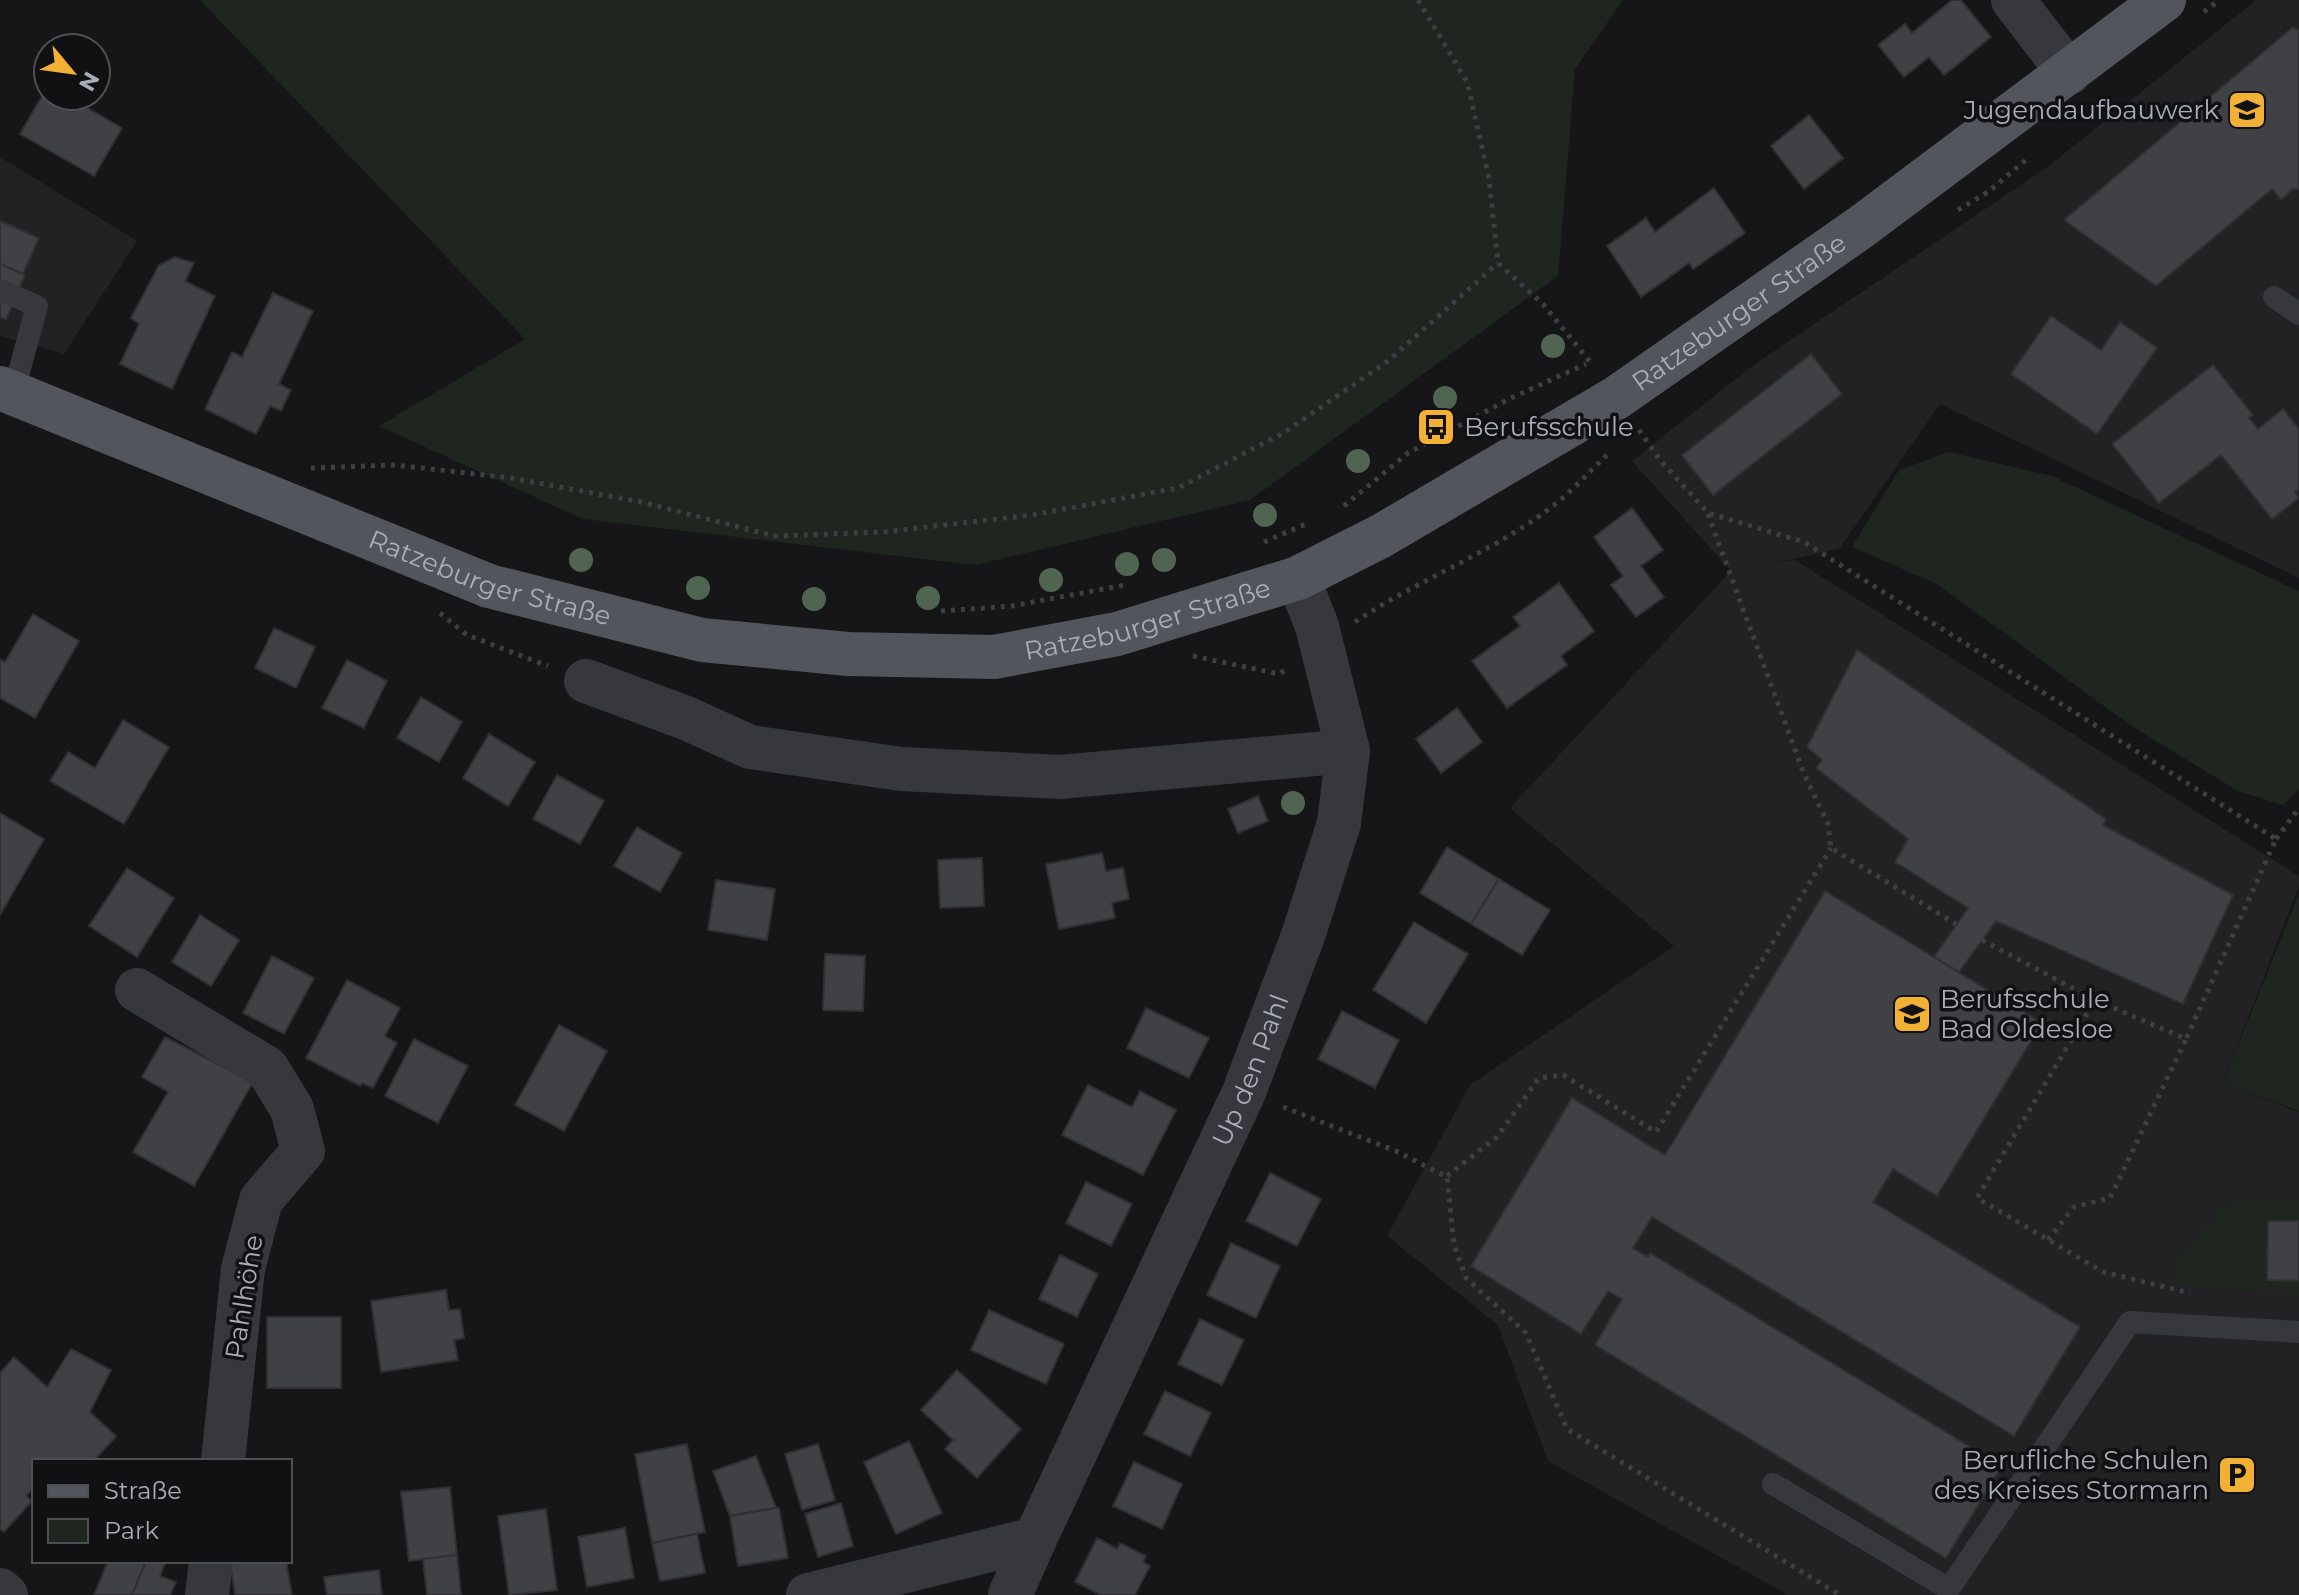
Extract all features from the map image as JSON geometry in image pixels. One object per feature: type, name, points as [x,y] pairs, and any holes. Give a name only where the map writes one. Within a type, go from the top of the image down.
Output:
[{"type":"main road","name":"Ratzeburger Straße","points":[[7,391],[489,586],[702,640],[848,654],[994,657],[1117,634],[1298,578],[1454,495],[1616,398],[1861,227],[2069,73],[2180,9]]},
{"type":"street","points":[[2013,0],[2069,73]]},
{"type":"street","name":"Up den Pahl","points":[[1010,1595],[1244,1092],[1304,933],[1339,823],[1348,751],[1322,644],[1298,578]]},
{"type":"street","points":[[586,681],[686,718],[750,747],[901,769],[1060,777],[1348,751]]},
{"type":"street","name":"Pahlhöhe","points":[[137,990],[267,1068],[292,1109],[303,1151],[261,1200],[243,1269],[223,1459]]},
{"type":"street","points":[[808,1595],[1035,1539]]},
{"type":"street","points":[[207,1595],[211,1563]]},
{"type":"street","points":[[0,1590],[6,1595]]},
{"type":"lane","points":[[0,290],[37,306],[7,391]]},
{"type":"lane","points":[[2274,297],[2299,314]]},
{"type":"lane","points":[[1773,1484],[1954,1592],[2130,1322],[2299,1332]]},
{"type":"path","points":[[1418,0],[1467,82],[1489,178],[1498,263],[1543,304],[1590,362]]},
{"type":"path","points":[[2180,9],[2219,0]]},
{"type":"path","points":[[1947,216],[1988,192],[2034,152]]},
{"type":"path","points":[[307,469],[395,465],[511,478],[641,502],[774,536],[883,532],[1032,515],[1178,488],[1285,432],[1388,361],[1498,263]]},
{"type":"path","points":[[1338,510],[1408,453],[1511,398],[1602,357]]},
{"type":"path","points":[[1630,436],[1651,420]]},
{"type":"path","points":[[1447,1177],[1497,1137],[1539,1078],[1563,1075],[1656,1132],[1831,848],[1828,824],[1804,774],[1708,513],[1660,460],[1639,429]]},
{"type":"path","points":[[1179,658],[1193,655],[1279,674],[1400,592],[1480,551],[1558,502],[1610,452]]},
{"type":"path","points":[[1708,513],[1804,542],[2276,839]]},
{"type":"path","points":[[1256,546],[1311,522]]},
{"type":"path","points":[[926,613],[1012,606],[1140,581]]},
{"type":"path","points":[[436,609],[467,635],[586,681]]},
{"type":"path","points":[[2048,1240],[2074,1207],[2110,1198],[2276,839],[2299,808]]},
{"type":"path","points":[[1831,848],[1956,924]]},
{"type":"path","points":[[1982,940],[2095,1000],[2186,1039]]},
{"type":"path","points":[[2095,1000],[1977,1198],[2103,1272],[2202,1296]]},
{"type":"path","points":[[1244,1092],[1396,1151],[1447,1177]]},
{"type":"path","points":[[1447,1177],[1454,1245],[1466,1278],[1526,1333],[1567,1429],[1840,1595]]},
{"type":"shaded area","name":"Berufsschule Bad Oldesloe","points":[[2256,0],[2299,0],[2299,578],[1940,404],[1839,549],[1765,565],[1795,560],[2299,876],[2299,886],[2223,1083],[2299,1112],[2299,1595],[1788,1595],[1548,1461],[1498,1325],[1387,1236],[1470,1085],[1674,946],[1510,808],[1731,571],[1632,461],[1752,366],[2046,168]]},
{"type":"shaded area","points":[[0,157],[137,241],[64,354],[0,336]]},
{"type":"green space","points":[[200,0],[1623,0],[1575,69],[1558,276],[1250,500],[975,565],[583,519],[379,426],[525,339]]},
{"type":"green space","points":[[1949,452],[2052,476],[2299,591],[2299,789],[2283,805],[2238,791],[2130,725],[1937,584],[1852,547],[1899,470]]},
{"type":"green space","points":[[2299,893],[2299,1111],[2223,1083]]},
{"type":"green space","points":[[2299,1199],[2299,1294],[2176,1285],[2180,1254],[2230,1202]]},
{"type":"building","points":[[1952,0],[1961,0],[1991,37],[1944,75],[1929,57],[1904,77],[1878,45],[1905,24],[1912,33]]},
{"type":"building","name":"Jugendaufbauwerk","points":[[2293,27],[2299,31],[2299,189],[2293,189],[2281,200],[2272,189],[2156,286],[2064,220]]},
{"type":"building","points":[[33,112],[94,112],[122,128],[94,176],[20,134]]},
{"type":"building","points":[[1809,115],[1843,158],[1804,189],[1771,146]]},
{"type":"building","points":[[1714,188],[1745,233],[1693,269],[1689,263],[1641,297],[1607,246],[1646,218],[1655,232]]},
{"type":"building","points":[[0,221],[39,238],[23,274],[0,264]]},
{"type":"building","points":[[175,257],[194,263],[185,281],[215,296],[172,389],[120,364],[139,324],[131,318],[159,265]]},
{"type":"building","points":[[0,264],[25,275],[6,320],[0,317]]},
{"type":"building","points":[[273,293],[313,311],[279,384],[291,390],[281,411],[270,406],[256,434],[205,409],[232,352],[242,357]]},
{"type":"building","points":[[2051,316],[2101,350],[2120,322],[2157,348],[2097,434],[2011,374]]},
{"type":"building","points":[[1811,354],[1842,394],[1713,495],[1682,455]]},
{"type":"building","points":[[2213,365],[2253,415],[2249,418],[2258,429],[2283,409],[2299,429],[2299,489],[2295,492],[2299,498],[2272,519],[2221,455],[2159,503],[2112,444]]},
{"type":"building","points":[[1632,508],[1663,550],[1641,566],[1664,597],[1636,617],[1611,585],[1623,576],[1594,537]]},
{"type":"building","points":[[1559,583],[1594,631],[1561,656],[1567,665],[1507,708],[1472,661],[1520,626],[1513,617]]},
{"type":"building","points":[[33,614],[79,641],[35,718],[0,698],[0,659],[5,662]]},
{"type":"building","points":[[274,628],[315,647],[296,688],[255,668]]},
{"type":"building","points":[[1857,650],[2106,819],[2103,825],[2233,895],[2183,1004],[1996,921],[1959,972],[1934,957],[1968,908],[1895,862],[1908,839],[1816,768],[1822,760],[1807,747]]},
{"type":"building","points":[[347,660],[387,681],[364,728],[322,708]]},
{"type":"building","points":[[421,697],[462,722],[439,762],[397,738]]},
{"type":"building","points":[[1457,708],[1482,742],[1441,773],[1416,739]]},
{"type":"building","points":[[123,720],[169,747],[124,824],[50,781],[68,752],[95,768]]},
{"type":"building","points":[[489,734],[535,762],[508,806],[463,778]]},
{"type":"building","points":[[557,775],[604,801],[580,844],[533,819]]},
{"type":"building","points":[[1258,796],[1268,821],[1238,833],[1228,809]]},
{"type":"building","points":[[0,813],[44,839],[0,915]]},
{"type":"building","points":[[637,827],[682,853],[660,892],[614,866]]},
{"type":"building","points":[[1447,847],[1499,879],[1471,924],[1420,893]]},
{"type":"building","points":[[1102,853],[1106,871],[1123,868],[1129,899],[1112,903],[1115,918],[1059,929],[1046,864]]},
{"type":"building","points":[[982,858],[984,906],[940,908],[938,860]]},
{"type":"building","points":[[127,868],[174,898],[137,957],[89,926]]},
{"type":"building","points":[[1499,879],[1550,910],[1522,955],[1471,924]]},
{"type":"building","points":[[716,880],[775,889],[767,940],[708,930]]},
{"type":"building","points":[[1825,891],[2042,1023],[1937,1196],[1893,1169],[1873,1202],[2080,1327],[2014,1436],[1652,1217],[1633,1248],[1648,1257],[1650,1253],[2002,1466],[1946,1558],[1595,1345],[1622,1299],[1608,1291],[1581,1334],[1471,1266],[1572,1098],[1665,1155]]},
{"type":"building","points":[[200,915],[239,940],[211,986],[172,962]]},
{"type":"building","points":[[1414,922],[1468,954],[1426,1023],[1373,990]]},
{"type":"building","points":[[825,954],[865,956],[863,1011],[823,1010]]},
{"type":"building","points":[[272,956],[314,978],[284,1034],[243,1013]]},
{"type":"building","points":[[347,980],[400,1008],[385,1036],[397,1043],[373,1088],[362,1083],[360,1086],[306,1058]]},
{"type":"building","points":[[1146,1008],[1209,1038],[1189,1078],[1127,1048]]},
{"type":"building","points":[[1342,1011],[1399,1040],[1375,1088],[1318,1059]]},
{"type":"building","points":[[559,1025],[607,1051],[564,1131],[515,1105]]},
{"type":"building","points":[[165,1037],[253,1082],[194,1186],[133,1152],[168,1092],[142,1077]]},
{"type":"building","points":[[414,1039],[468,1066],[438,1123],[385,1096]]},
{"type":"building","points":[[1088,1085],[1132,1107],[1140,1091],[1176,1110],[1143,1175],[1062,1135]]},
{"type":"building","points":[[1270,1173],[1321,1199],[1297,1246],[1246,1221]]},
{"type":"building","points":[[1086,1182],[1132,1204],[1111,1246],[1066,1223]]},
{"type":"building","points":[[2268,1221],[2299,1221],[2299,1281],[2267,1280]]},
{"type":"building","points":[[1231,1243],[1280,1266],[1256,1318],[1207,1295]]},
{"type":"building","points":[[1060,1255],[1098,1274],[1077,1317],[1039,1299]]},
{"type":"building","points":[[446,1290],[449,1310],[460,1309],[464,1338],[454,1340],[458,1360],[381,1372],[371,1301]]},
{"type":"building","points":[[989,1310],[1064,1344],[1046,1384],[971,1350]]},
{"type":"building","points":[[267,1317],[341,1317],[341,1388],[267,1388]]},
{"type":"building","points":[[1200,1319],[1244,1340],[1222,1385],[1178,1364]]},
{"type":"building","points":[[71,1349],[111,1370],[90,1412],[116,1436],[96,1459],[32,1459],[32,1489],[26,1496],[32,1501],[4,1532],[0,1529],[0,1373],[14,1357],[47,1387]]},
{"type":"building","points":[[957,1370],[1021,1429],[977,1478],[945,1449],[953,1440],[921,1410]]},
{"type":"building","points":[[1165,1391],[1211,1413],[1190,1456],[1144,1434]]},
{"type":"building","points":[[909,1441],[942,1513],[896,1534],[864,1462]]},
{"type":"building","points":[[687,1444],[705,1532],[652,1543],[635,1454]]},
{"type":"building","points":[[818,1444],[835,1500],[802,1510],[785,1454]]},
{"type":"building","points":[[756,1456],[776,1508],[730,1516],[713,1471]]},
{"type":"building","points":[[1134,1462],[1182,1484],[1162,1529],[1113,1506]]},
{"type":"building","points":[[450,1487],[457,1555],[409,1561],[401,1492]]},
{"type":"building","points":[[841,1503],[853,1546],[818,1557],[805,1514]]},
{"type":"building","points":[[779,1508],[788,1558],[738,1566],[730,1516]]},
{"type":"building","points":[[546,1509],[557,1590],[509,1595],[498,1516]]},
{"type":"building","points":[[625,1528],[634,1578],[587,1587],[578,1537]]},
{"type":"building","points":[[697,1534],[705,1573],[660,1581],[652,1543]]},
{"type":"building","points":[[1097,1538],[1117,1549],[1120,1543],[1146,1556],[1143,1562],[1150,1566],[1135,1595],[1101,1595],[1075,1582]]},
{"type":"building","points":[[457,1555],[461,1595],[427,1595],[423,1559]]},
{"type":"building","points":[[107,1563],[145,1563],[132,1595],[94,1595]]},
{"type":"building","points":[[145,1563],[165,1563],[160,1576],[176,1582],[170,1595],[132,1595]]},
{"type":"building","points":[[230,1563],[286,1563],[292,1595],[235,1595]]},
{"type":"building","points":[[379,1570],[382,1595],[327,1595],[324,1577]]},
{"type":"place","name":"Jugendaufbauwerk","points":[[2247,110]]},
{"type":"place","name":"Berufsschule","points":[[1436,427]]},
{"type":"place","name":"Berufsschule Bad Oldesloe","points":[[1912,1014]]},
{"type":"place","name":"Berufliche Schulen des Kreises Stormarn","points":[[2237,1475]]}]
